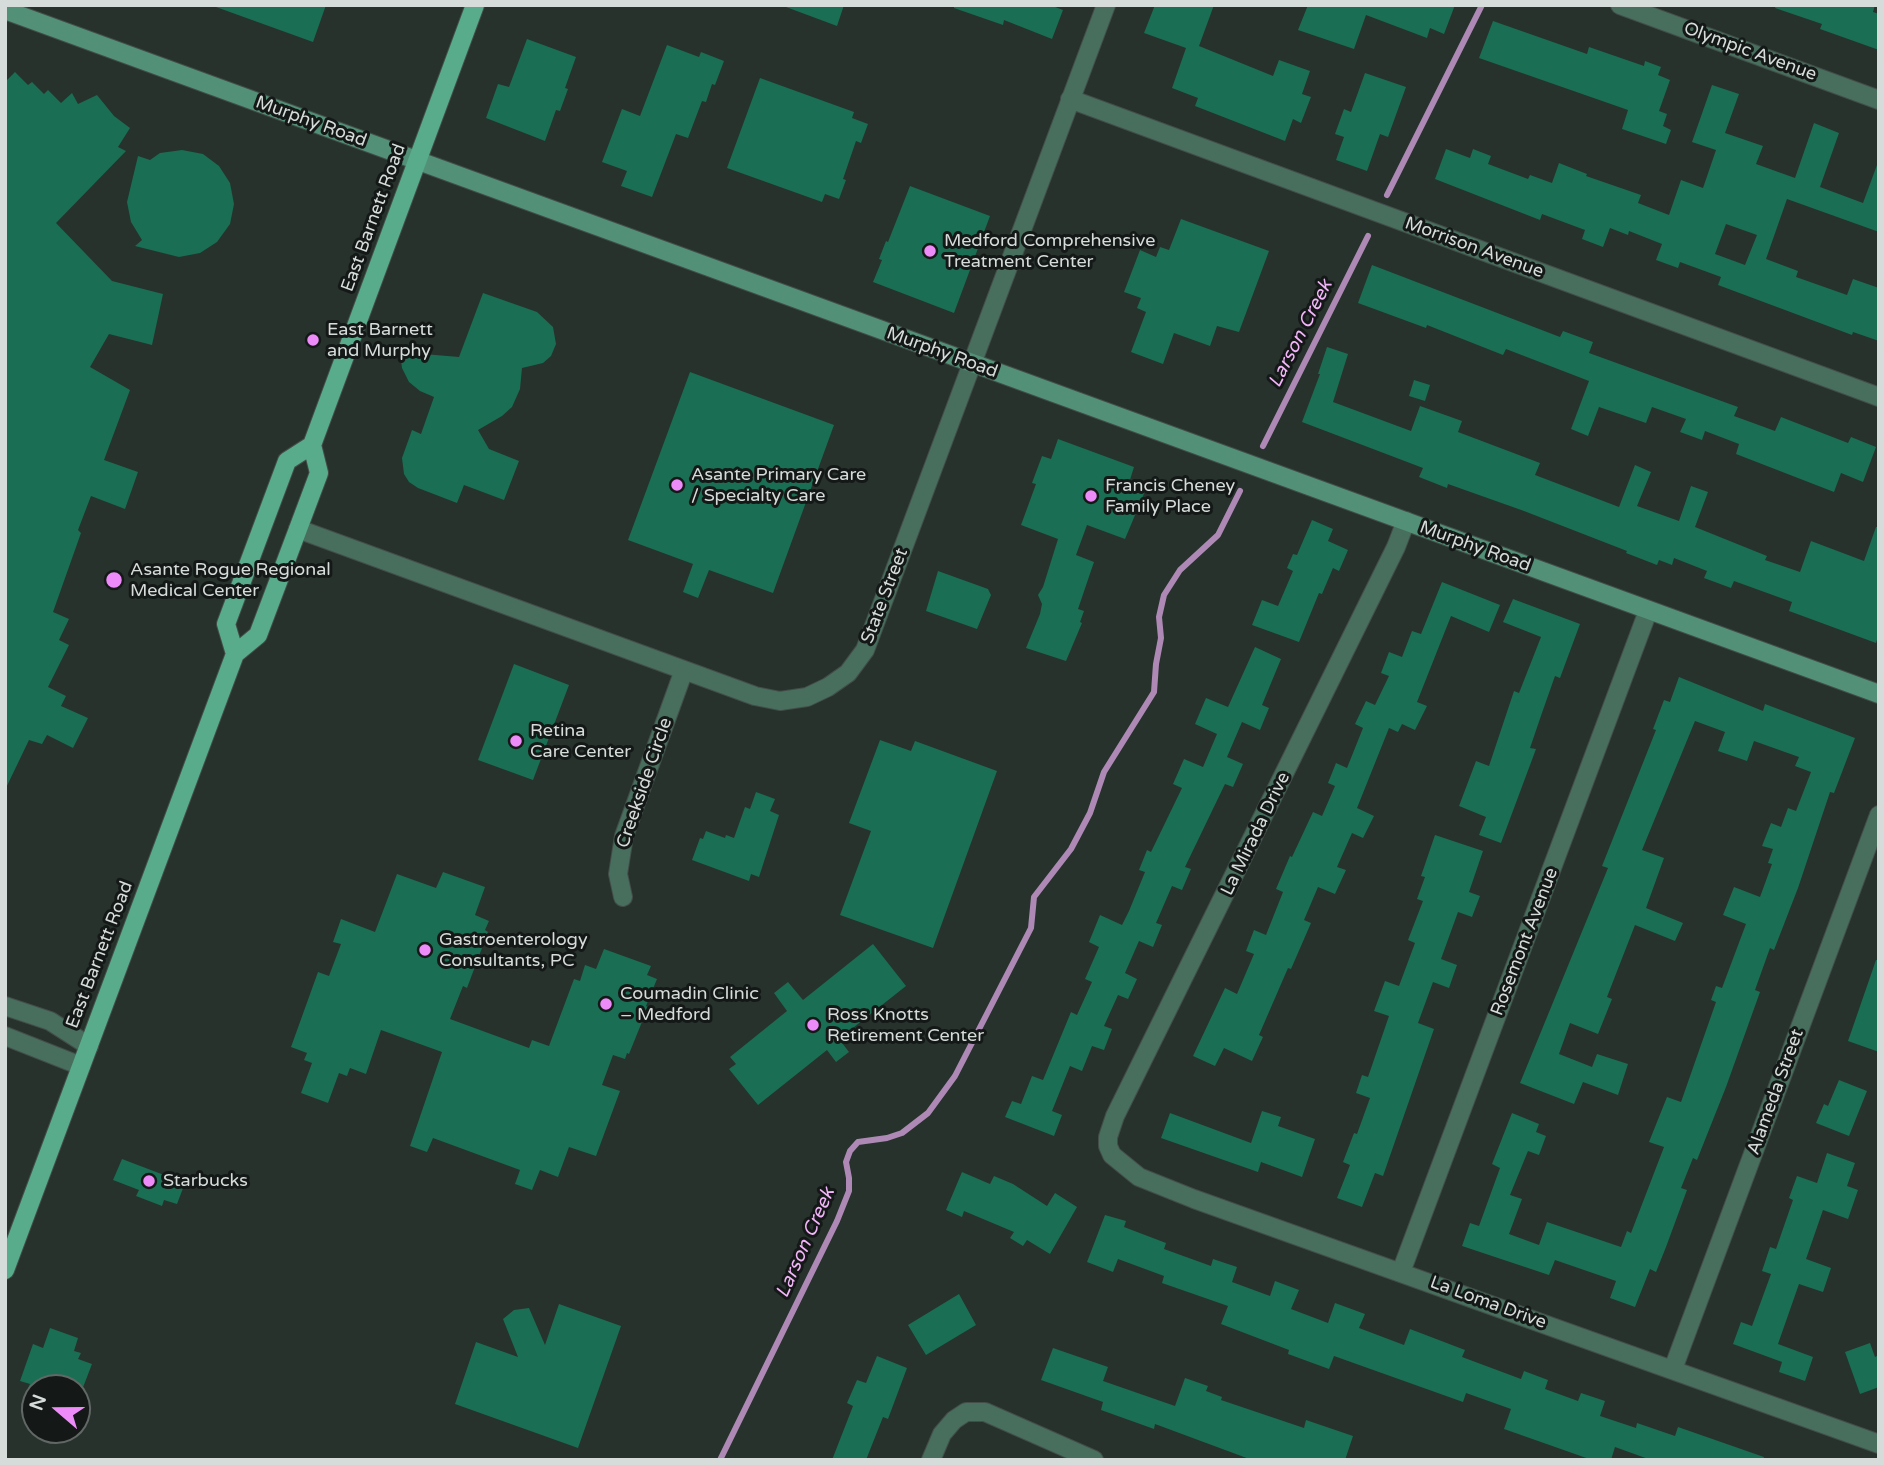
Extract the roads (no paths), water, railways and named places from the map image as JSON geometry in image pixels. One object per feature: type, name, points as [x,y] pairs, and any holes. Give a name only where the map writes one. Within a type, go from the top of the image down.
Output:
[{"type":"main road","name":"East Barnett Road","points":[[5,1270],[235,654],[258,635],[319,473],[312,445],[475,5]]},
{"type":"main road","points":[[235,654],[226,624],[287,461],[312,445]]},
{"type":"street","name":"State Street","points":[[298,529],[755,696],[780,701],[807,697],[828,687],[849,673],[865,650],[1106,5]]},
{"type":"street","name":"Olympic Avenue","points":[[1620,5],[1879,100]]},
{"type":"street","name":"Murphy Road","points":[[5,10],[1879,694]]},
{"type":"street","name":"Morrison Avenue","points":[[1070,99],[1879,397]]},
{"type":"street","name":"La Mirada Drive","points":[[1108,1146],[1115,1116],[1396,547],[1406,521]]},
{"type":"street","name":"Rosemont Avenue","points":[[1401,1272],[1648,611]]},
{"type":"street","name":"Creekside Circle","points":[[623,897],[618,874],[624,836],[684,670]]},
{"type":"street","name":"Alameda Street","points":[[1673,1369],[1879,815]]},
{"type":"street","points":[[5,1006],[50,1021],[89,1046]]},
{"type":"street","points":[[5,1036],[81,1066]]},
{"type":"street","name":"La Loma Drive","points":[[1108,1146],[1117,1161],[1139,1177],[1879,1444]]},
{"type":"street","points":[[931,1460],[942,1434],[954,1420],[966,1412],[985,1412],[1094,1460]]},
{"type":"waterway","name":"Larson Creek","points":[[1387,195],[1482,5]]},
{"type":"waterway","name":"Larson Creek","points":[[1263,446],[1368,236]]},
{"type":"waterway","name":"Larson Creek","points":[[720,1460],[837,1221],[849,1191],[846,1162],[850,1151],[858,1142],[902,1133],[928,1113],[955,1076],[1031,928],[1034,897],[1071,849],[1090,813],[1104,772],[1154,692],[1161,638],[1159,617],[1164,595],[1180,570],[1218,535],[1240,491]]},
{"type":"place","name":"Medford Comprehensive Treatment Center","points":[[930,251]]},
{"type":"place","name":"East Barnett and Murphy","points":[[313,340]]},
{"type":"place","name":"Asante Primary Care / Specialty Care","points":[[677,485]]},
{"type":"place","name":"Francis Cheney Family Place","points":[[1091,496]]},
{"type":"place","name":"Asante Rogue Regional Medical Center","points":[[114,580]]},
{"type":"place","name":"Retina Care Center","points":[[516,741]]},
{"type":"place","name":"Gastroenterology Consultants, PC","points":[[425,950]]},
{"type":"place","name":"Coumadin Clinic – Medford","points":[[606,1004]]},
{"type":"place","name":"Ross Knotts Retirement Center","points":[[813,1025]]},
{"type":"place","name":"Starbucks","points":[[149,1181]]}]
